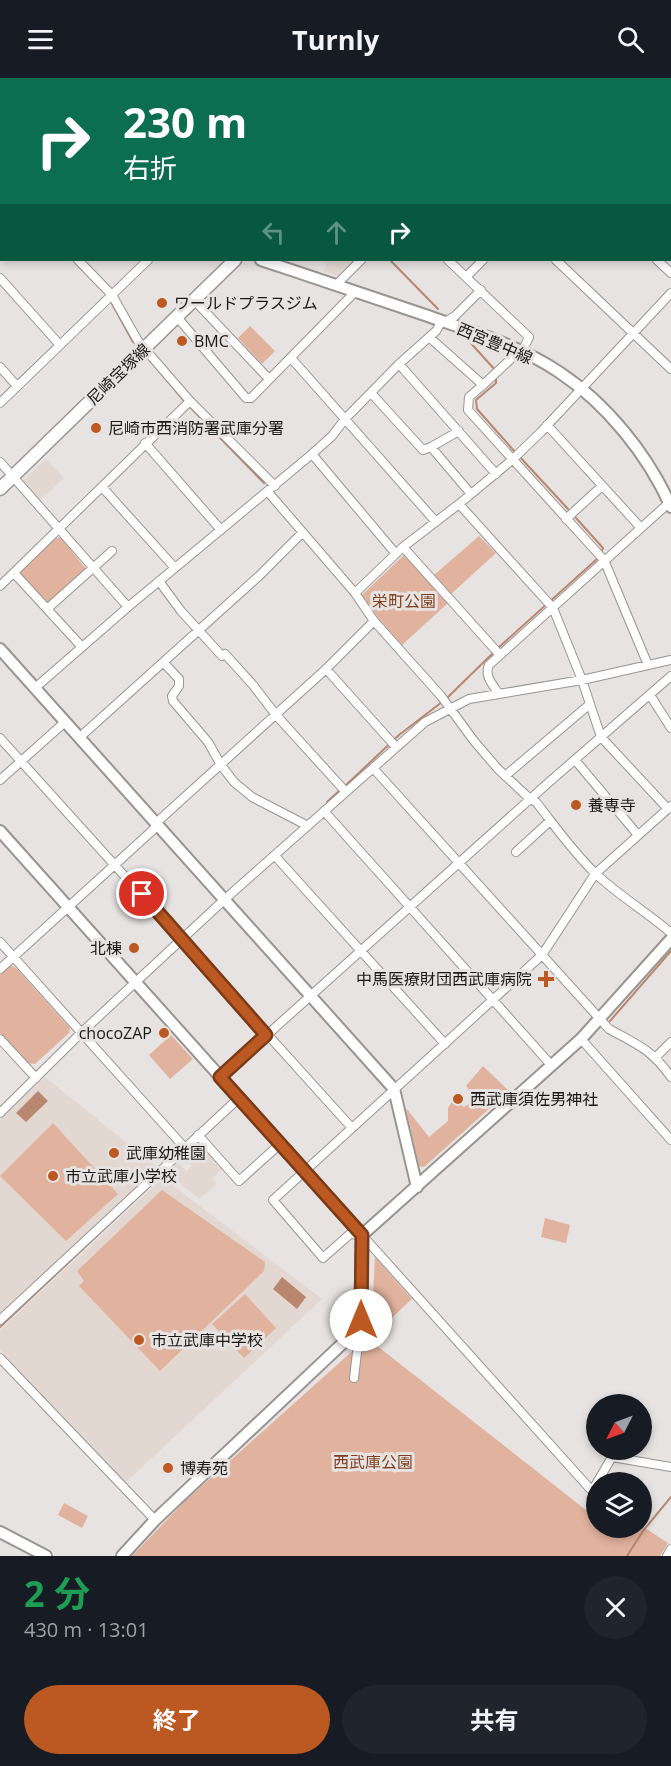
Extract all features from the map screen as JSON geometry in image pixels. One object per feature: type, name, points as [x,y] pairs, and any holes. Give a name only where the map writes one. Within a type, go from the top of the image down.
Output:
[{"type":"main road","name":"尼崎宝塚線","points":[[0,489],[235,261]]},
{"type":"street","points":[[79,261],[94,274],[144,348],[188,403],[275,486]]},
{"type":"street","points":[[0,403],[147,261]]},
{"type":"street","name":"西宮豊中線","points":[[264,261],[444,322],[522,352],[560,372],[603,409],[633,444],[670,504]]},
{"type":"street","points":[[336,285],[360,261]]},
{"type":"street","points":[[449,261],[529,337],[522,352],[514,356],[469,397],[468,410],[604,560],[648,665]]},
{"type":"street","points":[[466,277],[482,261]]},
{"type":"street","points":[[557,261],[671,369]]},
{"type":"street","points":[[658,261],[671,273]]},
{"type":"street","points":[[0,278],[59,344]]},
{"type":"street","points":[[35,688],[128,607],[312,454],[399,364],[481,290]]},
{"type":"street","points":[[177,317],[246,398],[251,398],[355,292]]},
{"type":"street","points":[[355,593],[403,547],[512,460],[671,293]]},
{"type":"street","points":[[194,300],[269,379]]},
{"type":"street","points":[[429,337],[483,385]]},
{"type":"street","points":[[291,357],[436,522]]},
{"type":"street","points":[[399,364],[496,474]]},
{"type":"street","points":[[0,367],[17,386]]},
{"type":"street","points":[[371,393],[423,450],[459,431]]},
{"type":"street","points":[[0,586],[188,403]]},
{"type":"street","points":[[547,425],[641,528]]},
{"type":"street","points":[[145,443],[221,530]]},
{"type":"street","points":[[431,447],[471,494]]},
{"type":"street","points":[[312,454],[396,554]]},
{"type":"street","points":[[0,462],[128,607]]},
{"type":"street","points":[[566,519],[602,486]]},
{"type":"street","points":[[102,487],[175,568]]},
{"type":"street","points":[[268,492],[355,593],[374,621],[450,708],[474,741],[505,776],[536,802],[595,874],[637,909],[657,920],[671,933]]},
{"type":"street","points":[[459,504],[550,605],[582,680],[601,737],[669,808],[595,874],[542,955],[273,1200],[323,1258],[350,1234],[362,1235],[581,1040],[671,939]]},
{"type":"street","points":[[499,694],[486,671],[497,652],[670,504]]},
{"type":"street","points":[[79,738],[165,663],[302,534]]},
{"type":"street","points":[[403,547],[497,652]]},
{"type":"street","points":[[47,609],[111,551]]},
{"type":"street","points":[[14,573],[82,647]]},
{"type":"street","points":[[159,581],[199,631],[222,656],[225,654],[276,715],[345,791]]},
{"type":"street","points":[[0,969],[326,669],[374,621]]},
{"type":"street","points":[[0,649],[394,1089],[417,1187]]},
{"type":"street","points":[[0,1113],[135,982],[424,722],[469,699],[582,680],[671,660]]},
{"type":"street","points":[[165,663],[179,680],[179,686],[172,696],[173,701],[208,742],[234,782],[252,797],[308,826]]},
{"type":"street","points":[[326,669],[396,747]]},
{"type":"street","points":[[220,1077],[360,950],[671,676]]},
{"type":"street","points":[[650,694],[671,728]]},
{"type":"street","points":[[505,776],[590,704]]},
{"type":"street","points":[[0,780],[65,722]]},
{"type":"street","points":[[0,738],[351,1127]]},
{"type":"street","points":[[574,760],[638,836]]},
{"type":"street","points":[[373,768],[609,1029],[639,1044],[656,1057],[671,1077]]},
{"type":"street","points":[[324,812],[552,1066]]},
{"type":"street","points":[[516,852],[550,821]]},
{"type":"street","points":[[0,831],[592,1491],[612,1457],[671,1467]]},
{"type":"street","points":[[275,856],[445,1044]]},
{"type":"street","points":[[0,942],[184,1147]]},
{"type":"street","points":[[0,1039],[36,1078]]},
{"type":"street","points":[[581,1040],[671,1140]]},
{"type":"street","points":[[656,1057],[671,1042]]},
{"type":"street","points":[[0,1320],[239,1098]]},
{"type":"street","points":[[198,1135],[239,1181],[280,1144]]},
{"type":"street","points":[[354,1378],[360,1327],[362,1235]]},
{"type":"street","points":[[122,1556],[155,1520],[360,1327]]},
{"type":"street","points":[[0,1358],[155,1520]]},
{"type":"street","points":[[0,1532],[30,1552],[46,1556]]},
{"type":"street","points":[[667,1556],[671,1549]]},
{"type":"shaded area","points":[[323,261],[353,261],[338,276],[322,271],[327,265]]},
{"type":"shaded area","points":[[46,459],[64,478],[39,501],[22,481]]},
{"type":"shaded area","name":"市立武庫小学校","points":[[45,1077],[158,1168],[0,1314],[0,1119]]},
{"type":"shaded area","points":[[38,1091],[48,1101],[26,1122],[16,1113]]},
{"type":"shaded area","points":[[202,1144],[223,1169],[212,1178],[217,1184],[199,1199],[167,1173],[178,1163],[186,1171],[192,1166],[186,1159]]},
{"type":"shaded area","name":"市立武庫中学校","points":[[163,1178],[322,1299],[125,1483],[0,1350],[0,1330]]},
{"type":"shaded area","points":[[282,1277],[306,1297],[297,1309],[273,1289]]},
{"type":"green space","points":[[250,326],[275,351],[262,364],[238,338]]},
{"type":"green space","points":[[479,536],[496,553],[450,595],[433,576]]},
{"type":"green space","points":[[56,538],[61,538],[86,569],[49,602],[46,602],[21,576],[20,572]]},
{"type":"green space","name":"栄町公園","points":[[404,555],[448,603],[402,645],[362,595]]},
{"type":"green space","points":[[10,965],[16,968],[70,1028],[69,1033],[35,1064],[27,1063],[0,1033],[0,975]]},
{"type":"green space","points":[[171,1035],[193,1059],[170,1079],[149,1055]]},
{"type":"green space","points":[[483,1066],[509,1091],[424,1167],[419,1166],[406,1108],[429,1137],[448,1121],[448,1108],[454,1099],[464,1107],[475,1100],[466,1086]]},
{"type":"green space","points":[[53,1123],[118,1194],[66,1241],[0,1176]]},
{"type":"green space","points":[[162,1190],[265,1262],[264,1271],[160,1371],[79,1286],[84,1281],[77,1271]]},
{"type":"green space","points":[[545,1218],[570,1225],[566,1243],[541,1237]]},
{"type":"green space","points":[[375,1257],[412,1299],[383,1326],[372,1317]]},
{"type":"green space","points":[[245,1294],[276,1328],[244,1358],[212,1324]]},
{"type":"green space","name":"西武庫公園","points":[[367,1338],[586,1510],[586,1538],[652,1538],[652,1533],[668,1543],[660,1556],[132,1556],[185,1501]]},
{"type":"green space","points":[[64,1503],[88,1516],[82,1528],[58,1515]]},
{"type":"waterway","points":[[391,261],[438,309]]},
{"type":"waterway","points":[[110,300],[133,342]]},
{"type":"waterway","points":[[468,340],[496,371]]},
{"type":"waterway","points":[[150,360],[185,402]]},
{"type":"waterway","points":[[496,376],[496,383],[476,400],[477,409],[515,452]]},
{"type":"waterway","points":[[189,406],[264,483]]},
{"type":"waterway","points":[[519,456],[568,509]]},
{"type":"waterway","points":[[576,518],[603,548],[602,550]]},
{"type":"waterway","points":[[498,648],[597,559]]},
{"type":"waterway","points":[[447,698],[494,652]]},
{"type":"waterway","points":[[345,786],[399,735],[442,702]]},
{"type":"waterway","points":[[327,802],[340,790]]},
{"type":"waterway","points":[[610,1021],[671,951]]},
{"type":"waterway","points":[[0,1327],[169,1168]]},
{"type":"waterway","points":[[627,1556],[643,1531],[671,1497]]},
{"type":"place","name":"ワールドプラスジム","points":[[162,303]]},
{"type":"place","name":"BMC","points":[[182,341]]},
{"type":"place","name":"尼崎市西消防署武庫分署","points":[[96,428]]},
{"type":"place","name":"養専寺","points":[[576,805]]},
{"type":"place","name":"北棟","points":[[134,948]]},
{"type":"place","name":"中馬医療財団西武庫病院","points":[[546,979]]},
{"type":"place","name":"chocoZAP","points":[[164,1033]]},
{"type":"place","name":"西武庫須佐男神社","points":[[458,1099]]},
{"type":"place","name":"武庫幼稚園","points":[[114,1153]]},
{"type":"place","name":"市立武庫小学校","points":[[53,1176]]},
{"type":"place","name":"市立武庫中学校","points":[[139,1340]]},
{"type":"place","name":"博寿苑","points":[[168,1468]]},
{"type":"route","points":[[142,894],[266,1035],[220,1077],[362,1235],[361,1320]]}]
